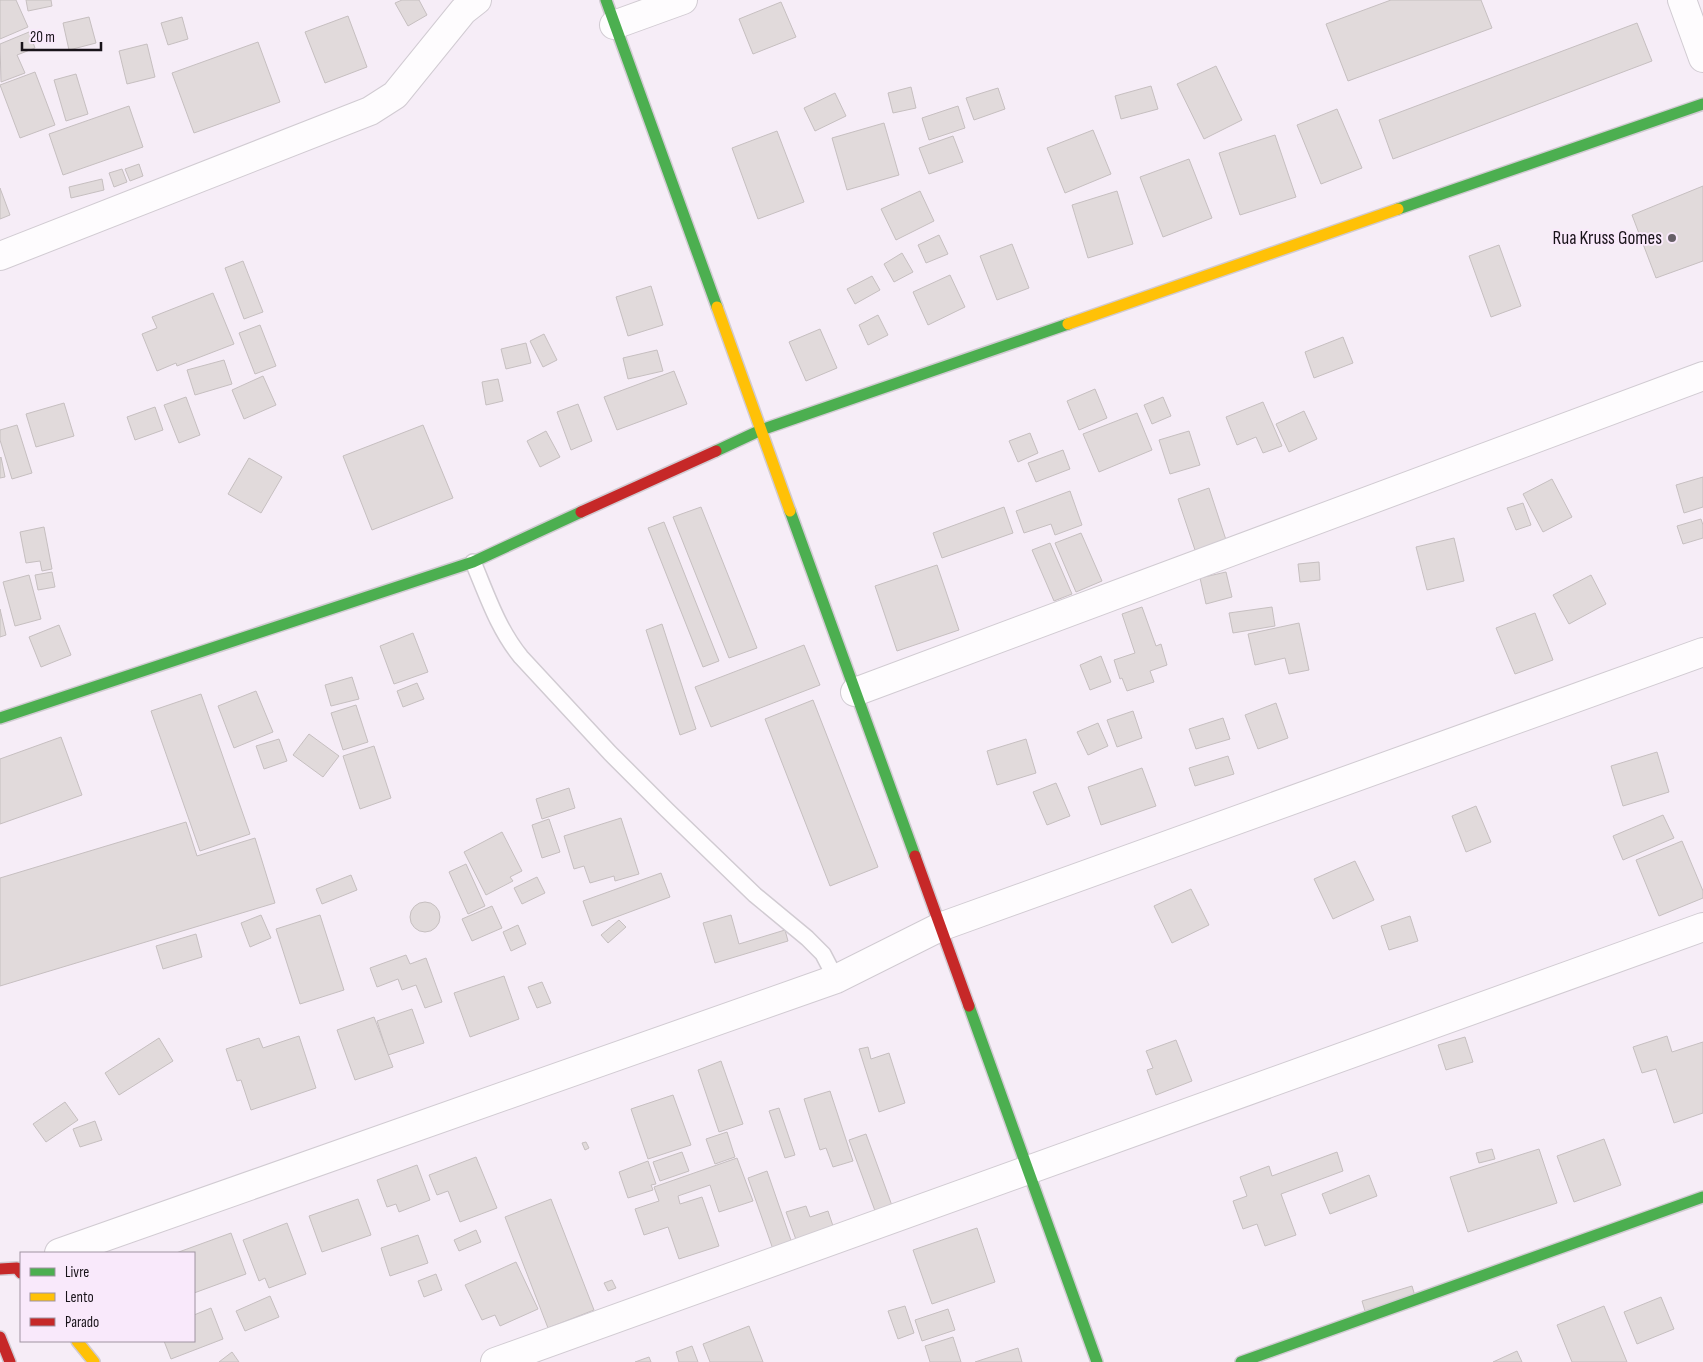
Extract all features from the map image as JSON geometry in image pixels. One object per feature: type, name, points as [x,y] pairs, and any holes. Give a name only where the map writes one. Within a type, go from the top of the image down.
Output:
[{"type":"street","points":[[0,256],[370,111],[395,95],[463,11],[477,0]]},
{"type":"street","points":[[684,0],[610,12],[1097,1362]]},
{"type":"street","points":[[1682,0],[1703,58]]},
{"type":"street","points":[[0,718],[473,562],[761,430],[1703,104]]},
{"type":"street","points":[[855,692],[1703,376]]},
{"type":"street","points":[[62,1252],[836,979],[940,927],[1703,652]]},
{"type":"street","points":[[495,1362],[1703,927]]},
{"type":"street","points":[[1240,1362],[1703,1198]]},
{"type":"street","points":[[0,1337],[10,1362]]},
{"type":"street","points":[[78,1342],[94,1362]]},
{"type":"lane","points":[[473,562],[508,641],[521,657],[610,753],[667,810],[754,895],[807,938],[822,954],[836,979]]},
{"type":"building","points":[[0,0],[16,0],[28,27],[0,39]]},
{"type":"building","points":[[26,0],[51,0],[52,6],[28,11]]},
{"type":"building","points":[[402,0],[419,0],[427,15],[408,26],[395,3]]},
{"type":"building","points":[[1391,0],[1481,0],[1492,28],[1348,81],[1326,24]]},
{"type":"building","points":[[781,2],[796,37],[753,54],[739,19]]},
{"type":"building","points":[[348,16],[367,67],[325,83],[305,32]]},
{"type":"building","points":[[89,17],[96,43],[69,50],[63,23]]},
{"type":"building","points":[[182,17],[188,39],[168,45],[161,23]]},
{"type":"building","points":[[1637,23],[1652,61],[1393,159],[1379,120]]},
{"type":"building","points":[[29,32],[35,48],[17,55],[25,73],[1,82],[0,44]]},
{"type":"building","points":[[258,42],[280,102],[194,133],[172,73]]},
{"type":"building","points":[[147,44],[155,77],[127,84],[119,51]]},
{"type":"building","points":[[1216,66],[1242,120],[1204,139],[1177,84]]},
{"type":"building","points":[[35,72],[55,125],[20,138],[0,85]]},
{"type":"building","points":[[76,74],[88,114],[66,121],[54,80]]},
{"type":"building","points":[[1151,86],[1158,109],[1121,119],[1115,96]]},
{"type":"building","points":[[911,87],[916,108],[893,113],[888,93]]},
{"type":"building","points":[[998,88],[1005,109],[974,120],[966,98]]},
{"type":"building","points":[[835,93],[846,116],[815,131],[804,108]]},
{"type":"building","points":[[129,106],[143,147],[63,175],[49,134]]},
{"type":"building","points":[[958,106],[965,128],[929,140],[922,118]]},
{"type":"building","points":[[1337,109],[1362,168],[1321,184],[1297,125]]},
{"type":"building","points":[[884,123],[899,175],[847,190],[832,138]]},
{"type":"building","points":[[1093,130],[1111,174],[1065,193],[1047,148]]},
{"type":"building","points":[[777,131],[804,202],[758,219],[732,148]]},
{"type":"building","points":[[1275,135],[1296,197],[1240,215],[1219,153]]},
{"type":"building","points":[[953,136],[963,162],[929,174],[919,148]]},
{"type":"building","points":[[1189,159],[1212,218],[1163,237],[1140,177]]},
{"type":"building","points":[[139,164],[143,176],[130,181],[125,169]]},
{"type":"building","points":[[122,169],[127,182],[114,187],[109,173]]},
{"type":"building","points":[[102,179],[104,190],[71,198],[69,187]]},
{"type":"building","name":"Rua Kruss Gomes","points":[[1703,186],[1703,261],[1656,278],[1632,215]]},
{"type":"building","points":[[0,188],[10,215],[0,219]]},
{"type":"building","points":[[920,191],[934,221],[896,240],[881,209]]},
{"type":"building","points":[[1117,191],[1133,244],[1088,258],[1072,205]]},
{"type":"building","points":[[939,235],[948,254],[926,263],[918,245]]},
{"type":"building","points":[[1012,244],[1029,288],[997,300],[980,256]]},
{"type":"building","points":[[1499,245],[1521,306],[1491,317],[1469,256]]},
{"type":"building","points":[[902,253],[913,272],[894,282],[884,264]]},
{"type":"building","points":[[243,261],[263,312],[244,319],[225,268]]},
{"type":"building","points":[[950,275],[965,307],[928,325],[913,292]]},
{"type":"building","points":[[872,276],[880,290],[855,304],[847,289]]},
{"type":"building","points":[[651,286],[663,325],[628,336],[616,297]]},
{"type":"building","points":[[213,293],[234,344],[177,366],[176,363],[157,371],[142,334],[157,328],[152,317]]},
{"type":"building","points":[[878,315],[888,335],[868,345],[859,325]]},
{"type":"building","points":[[260,325],[276,366],[255,374],[239,333]]},
{"type":"building","points":[[820,329],[837,368],[806,381],[789,342]]},
{"type":"building","points":[[544,334],[557,360],[543,367],[530,341]]},
{"type":"building","points":[[1343,337],[1353,363],[1314,378],[1305,352]]},
{"type":"building","points":[[526,343],[531,363],[506,369],[501,349]]},
{"type":"building","points":[[657,350],[663,371],[628,379],[623,358]]},
{"type":"building","points":[[224,360],[232,384],[195,395],[187,370]]},
{"type":"building","points":[[674,371],[687,404],[617,430],[604,397]]},
{"type":"building","points":[[263,376],[276,405],[244,419],[232,390]]},
{"type":"building","points":[[498,379],[503,401],[486,405],[482,382]]},
{"type":"building","points":[[1095,389],[1107,418],[1079,430],[1067,401]]},
{"type":"building","points":[[186,397],[200,435],[179,443],[164,405]]},
{"type":"building","points":[[1163,397],[1171,416],[1152,424],[1144,405]]},
{"type":"building","points":[[1263,402],[1282,446],[1263,453],[1256,437],[1237,445],[1226,417]]},
{"type":"building","points":[[64,403],[74,436],[36,447],[26,414]]},
{"type":"building","points":[[578,404],[592,441],[571,450],[557,412]]},
{"type":"building","points":[[155,407],[163,430],[135,440],[127,417]]},
{"type":"building","points":[[1304,411],[1317,439],[1289,452],[1276,424]]},
{"type":"building","points":[[1137,413],[1152,450],[1099,472],[1083,434]]},
{"type":"building","points":[[17,425],[32,473],[12,479],[0,440],[0,430]]},
{"type":"building","points":[[423,425],[453,498],[372,530],[343,456]]},
{"type":"building","points":[[546,431],[560,457],[540,467],[527,441]]},
{"type":"building","points":[[1189,431],[1200,465],[1170,474],[1159,440]]},
{"type":"building","points":[[1030,433],[1038,453],[1018,462],[1009,441]]},
{"type":"building","points":[[1063,450],[1070,469],[1036,482],[1028,463]]},
{"type":"building","points":[[0,458],[5,477],[0,478]]},
{"type":"building","points":[[249,458],[282,477],[261,513],[228,494]]},
{"type":"building","points":[[1703,477],[1703,507],[1684,513],[1676,485]]},
{"type":"building","points":[[1552,479],[1572,517],[1543,532],[1523,494]]},
{"type":"building","points":[[1209,488],[1227,543],[1196,553],[1178,499]]},
{"type":"building","points":[[1070,491],[1082,525],[1055,535],[1051,524],[1024,533],[1016,511]]},
{"type":"building","points":[[1523,503],[1531,525],[1516,530],[1507,508]]},
{"type":"building","points":[[701,507],[757,648],[729,658],[673,517]]},
{"type":"building","points":[[1004,507],[1013,533],[942,558],[933,533]]},
{"type":"building","points":[[1701,519],[1703,538],[1683,544],[1677,526]]},
{"type":"building","points":[[664,522],[719,661],[703,667],[648,528]]},
{"type":"building","points":[[44,527],[52,569],[42,571],[40,561],[26,563],[20,532]]},
{"type":"building","points":[[1081,533],[1102,581],[1076,592],[1055,543]]},
{"type":"building","points":[[1454,538],[1464,581],[1427,590],[1416,547]]},
{"type":"building","points":[[1050,543],[1072,594],[1054,601],[1032,550]]},
{"type":"building","points":[[1319,562],[1320,580],[1300,582],[1298,564]]},
{"type":"building","points":[[937,565],[959,630],[897,651],[875,586]]},
{"type":"building","points":[[52,572],[55,587],[38,590],[35,575]]},
{"type":"building","points":[[1226,572],[1232,597],[1206,604],[1200,578]]},
{"type":"building","points":[[29,575],[41,619],[15,626],[3,582]]},
{"type":"building","points":[[1591,575],[1606,604],[1569,624],[1553,595]]},
{"type":"building","points":[[1142,607],[1156,646],[1161,644],[1167,665],[1150,671],[1154,682],[1127,691],[1122,678],[1120,679],[1114,660],[1135,653],[1122,614]]},
{"type":"building","points":[[1272,607],[1275,626],[1233,633],[1229,613]]},
{"type":"building","points":[[0,609],[6,635],[0,637]]},
{"type":"building","points":[[1535,613],[1553,660],[1515,674],[1496,628]]},
{"type":"building","points":[[1299,623],[1309,670],[1289,674],[1285,658],[1255,665],[1248,634]]},
{"type":"building","points":[[662,624],[696,729],[680,735],[646,630]]},
{"type":"building","points":[[59,625],[71,655],[41,667],[29,637]]},
{"type":"building","points":[[413,633],[428,672],[394,684],[380,646]]},
{"type":"building","points":[[804,645],[820,685],[711,727],[695,687]]},
{"type":"building","points":[[1101,656],[1111,682],[1090,690],[1080,665]]},
{"type":"building","points":[[352,677],[359,699],[331,706],[325,685]]},
{"type":"building","points":[[417,683],[424,699],[403,707],[397,691]]},
{"type":"building","points":[[256,691],[273,732],[234,748],[218,706]]},
{"type":"building","points":[[201,694],[250,834],[200,851],[151,711]]},
{"type":"building","points":[[813,700],[878,867],[830,886],[765,719]]},
{"type":"building","points":[[1276,703],[1288,738],[1258,749],[1245,715]]},
{"type":"building","points":[[356,705],[368,742],[343,750],[331,713]]},
{"type":"building","points":[[1133,711],[1142,738],[1117,747],[1107,720]]},
{"type":"building","points":[[1223,718],[1230,739],[1196,749],[1189,729]]},
{"type":"building","points":[[1098,723],[1108,746],[1088,755],[1077,732]]},
{"type":"building","points":[[309,734],[339,756],[323,777],[293,755]]},
{"type":"building","points":[[61,737],[82,795],[0,824],[0,759]]},
{"type":"building","points":[[279,739],[287,761],[264,769],[256,746]]},
{"type":"building","points":[[1026,739],[1036,773],[997,785],[987,751]]},
{"type":"building","points":[[374,746],[391,798],[360,809],[343,756]]},
{"type":"building","points":[[1657,752],[1669,792],[1623,806],[1611,766]]},
{"type":"building","points":[[1228,756],[1234,774],[1195,786],[1189,768]]},
{"type":"building","points":[[1142,768],[1156,806],[1101,825],[1088,787]]},
{"type":"building","points":[[1056,783],[1070,816],[1047,825],[1033,792]]},
{"type":"building","points":[[569,788],[575,808],[542,819],[536,799]]},
{"type":"building","points":[[1476,806],[1491,842],[1466,852],[1452,816]]},
{"type":"building","points":[[1663,815],[1674,838],[1623,860],[1613,836]]},
{"type":"building","points":[[621,818],[639,874],[615,881],[614,876],[590,883],[584,866],[574,869],[564,836]]},
{"type":"building","points":[[549,819],[560,852],[542,858],[532,825]]},
{"type":"building","points":[[186,822],[197,856],[255,838],[275,903],[0,986],[0,878]]},
{"type":"building","points":[[502,832],[522,871],[510,877],[513,881],[486,895],[464,852]]},
{"type":"building","points":[[1682,841],[1703,891],[1703,898],[1659,916],[1636,860]]},
{"type":"building","points":[[1355,861],[1374,900],[1333,919],[1314,879]]},
{"type":"building","points":[[466,864],[485,906],[468,914],[449,872]]},
{"type":"building","points":[[661,873],[670,897],[592,926],[583,901]]},
{"type":"building","points":[[351,875],[357,890],[322,904],[316,889]]},
{"type":"building","points":[[537,877],[545,893],[522,904],[514,888]]},
{"type":"building","points":[[1191,889],[1209,925],[1172,943],[1154,906]]},
{"type":"building","points":[[425,902],[436,906],[440,917],[436,928],[425,932],[414,928],[410,917],[414,906]]},
{"type":"building","points":[[492,906],[502,928],[472,941],[462,919]]},
{"type":"building","points":[[261,915],[271,938],[250,947],[241,923]]},
{"type":"building","points":[[320,915],[344,990],[300,1004],[276,929]]},
{"type":"building","points":[[731,915],[739,944],[785,930],[788,941],[715,963],[703,923]]},
{"type":"building","points":[[1410,916],[1418,941],[1389,950],[1381,926]]},
{"type":"building","points":[[619,920],[626,927],[608,943],[601,935]]},
{"type":"building","points":[[518,925],[526,944],[511,951],[503,932]]},
{"type":"building","points":[[196,934],[202,957],[163,969],[156,946]]},
{"type":"building","points":[[406,955],[410,964],[426,958],[442,1002],[425,1008],[416,985],[402,990],[398,979],[377,987],[370,968]]},
{"type":"building","points":[[504,976],[519,1019],[470,1037],[454,993]]},
{"type":"building","points":[[542,982],[551,1003],[537,1008],[528,987]]},
{"type":"building","points":[[412,1009],[424,1043],[388,1055],[377,1021]]},
{"type":"building","points":[[374,1017],[393,1067],[355,1080],[337,1030]]},
{"type":"building","points":[[299,1036],[316,1088],[251,1110],[241,1080],[237,1081],[226,1049],[259,1038],[263,1048]]},
{"type":"building","points":[[1667,1036],[1672,1052],[1703,1042],[1703,1113],[1674,1123],[1656,1069],[1642,1073],[1633,1047]]},
{"type":"building","points":[[1465,1037],[1473,1062],[1446,1070],[1438,1045]]},
{"type":"building","points":[[159,1038],[173,1061],[119,1095],[105,1073]]},
{"type":"building","points":[[1176,1040],[1192,1081],[1156,1095],[1147,1070],[1153,1068],[1146,1051]]},
{"type":"building","points":[[868,1047],[871,1059],[889,1053],[905,1103],[879,1112],[859,1049]]},
{"type":"building","points":[[721,1061],[743,1124],[719,1132],[698,1070]]},
{"type":"building","points":[[830,1091],[853,1161],[833,1167],[826,1148],[820,1150],[804,1099]]},
{"type":"building","points":[[673,1095],[691,1145],[648,1159],[631,1109]]},
{"type":"building","points":[[65,1102],[78,1120],[46,1142],[33,1124]]},
{"type":"building","points":[[779,1108],[795,1155],[785,1158],[769,1111]]},
{"type":"building","points":[[95,1121],[102,1140],[80,1147],[73,1129]]},
{"type":"building","points":[[727,1132],[735,1157],[715,1164],[706,1139]]},
{"type":"building","points":[[866,1134],[895,1214],[878,1219],[849,1140]]},
{"type":"building","points":[[1604,1139],[1621,1185],[1574,1202],[1557,1156]]},
{"type":"building","points":[[586,1142],[589,1148],[585,1150],[582,1143]]},
{"type":"building","points":[[1492,1149],[1495,1159],[1479,1163],[1476,1153]]},
{"type":"building","points":[[1539,1149],[1557,1203],[1468,1232],[1450,1177]]},
{"type":"building","points":[[682,1152],[689,1171],[660,1181],[653,1162]]},
{"type":"building","points":[[1337,1152],[1343,1171],[1281,1194],[1296,1235],[1265,1246],[1257,1224],[1243,1229],[1233,1201],[1247,1196],[1240,1177],[1269,1166],[1272,1176]]},
{"type":"building","points":[[476,1157],[497,1208],[460,1222],[448,1191],[437,1195],[429,1175]]},
{"type":"building","points":[[737,1158],[753,1201],[719,1212],[710,1185],[678,1196],[680,1204],[702,1197],[719,1246],[679,1259],[668,1227],[644,1235],[635,1209],[659,1201],[654,1187]]},
{"type":"building","points":[[648,1161],[656,1184],[651,1185],[653,1190],[628,1198],[619,1172]]},
{"type":"building","points":[[417,1165],[430,1200],[399,1212],[396,1204],[387,1207],[377,1180]]},
{"type":"building","points":[[767,1171],[794,1249],[775,1255],[748,1178]]},
{"type":"building","points":[[1369,1175],[1377,1196],[1330,1214],[1322,1194]]},
{"type":"building","points":[[358,1199],[371,1235],[322,1252],[309,1216]]},
{"type":"building","points":[[551,1199],[594,1310],[548,1328],[505,1217]]},
{"type":"building","points":[[806,1206],[810,1217],[828,1211],[836,1235],[799,1248],[786,1212]]},
{"type":"building","points":[[287,1223],[306,1274],[269,1288],[265,1278],[259,1281],[243,1240]]},
{"type":"building","points":[[977,1228],[995,1282],[932,1304],[913,1250]]},
{"type":"building","points":[[476,1230],[481,1242],[459,1251],[454,1240]]},
{"type":"building","points":[[231,1233],[246,1274],[195,1293],[195,1252],[179,1252]]},
{"type":"building","points":[[418,1235],[428,1263],[390,1276],[381,1248]]},
{"type":"building","points":[[516,1262],[538,1309],[500,1326],[495,1315],[482,1320],[465,1285]]},
{"type":"building","points":[[436,1274],[442,1290],[424,1297],[418,1281]]},
{"type":"building","points":[[612,1280],[616,1288],[608,1291],[604,1283]]},
{"type":"building","points":[[1412,1286],[1415,1296],[1365,1311],[1362,1301]]},
{"type":"building","points":[[270,1296],[279,1317],[245,1331],[236,1311]]},
{"type":"building","points":[[1661,1297],[1674,1329],[1637,1344],[1624,1312]]},
{"type":"building","points":[[905,1306],[914,1333],[898,1339],[888,1311]]},
{"type":"building","points":[[1604,1306],[1627,1362],[1572,1362],[1557,1325]]},
{"type":"building","points":[[211,1308],[223,1339],[171,1359],[164,1342],[195,1342],[195,1315]]},
{"type":"building","points":[[948,1309],[955,1330],[922,1341],[915,1320]]},
{"type":"building","points":[[749,1326],[763,1362],[710,1362],[703,1344]]},
{"type":"building","points":[[953,1337],[961,1362],[930,1362],[925,1346]]},
{"type":"building","points":[[692,1346],[698,1362],[679,1362],[676,1352]]},
{"type":"building","points":[[1018,1348],[1022,1362],[975,1362]]},
{"type":"building","points":[[1517,1351],[1522,1362],[1493,1362]]},
{"type":"building","points":[[232,1352],[239,1362],[219,1362]]},
{"type":"building","points":[[649,1357],[651,1362],[635,1362]]},
{"type":"traffic: fast","points":[[606,0],[717,307]]},
{"type":"traffic: fast","points":[[1398,209],[1703,104]]},
{"type":"traffic: fast","points":[[716,451],[761,430],[1068,324]]},
{"type":"traffic: fast","points":[[790,511],[915,856]]},
{"type":"traffic: fast","points":[[0,718],[473,562],[581,512]]},
{"type":"traffic: fast","points":[[969,1006],[1097,1362]]},
{"type":"traffic: fast","points":[[1241,1362],[1703,1197]]},
{"type":"traffic: slow","points":[[1068,324],[1398,209]]},
{"type":"traffic: slow","points":[[717,307],[790,511]]},
{"type":"traffic: slow","points":[[78,1342],[94,1362]]},
{"type":"traffic: jam","points":[[581,512],[716,451]]},
{"type":"traffic: jam","points":[[915,856],[969,1006]]},
{"type":"traffic: jam","points":[[0,1269],[17,1268],[20,1272]]},
{"type":"traffic: jam","points":[[0,1337],[10,1362]]},
{"type":"place","name":"Rua Kruss Gomes","points":[[1672,238]]}]
